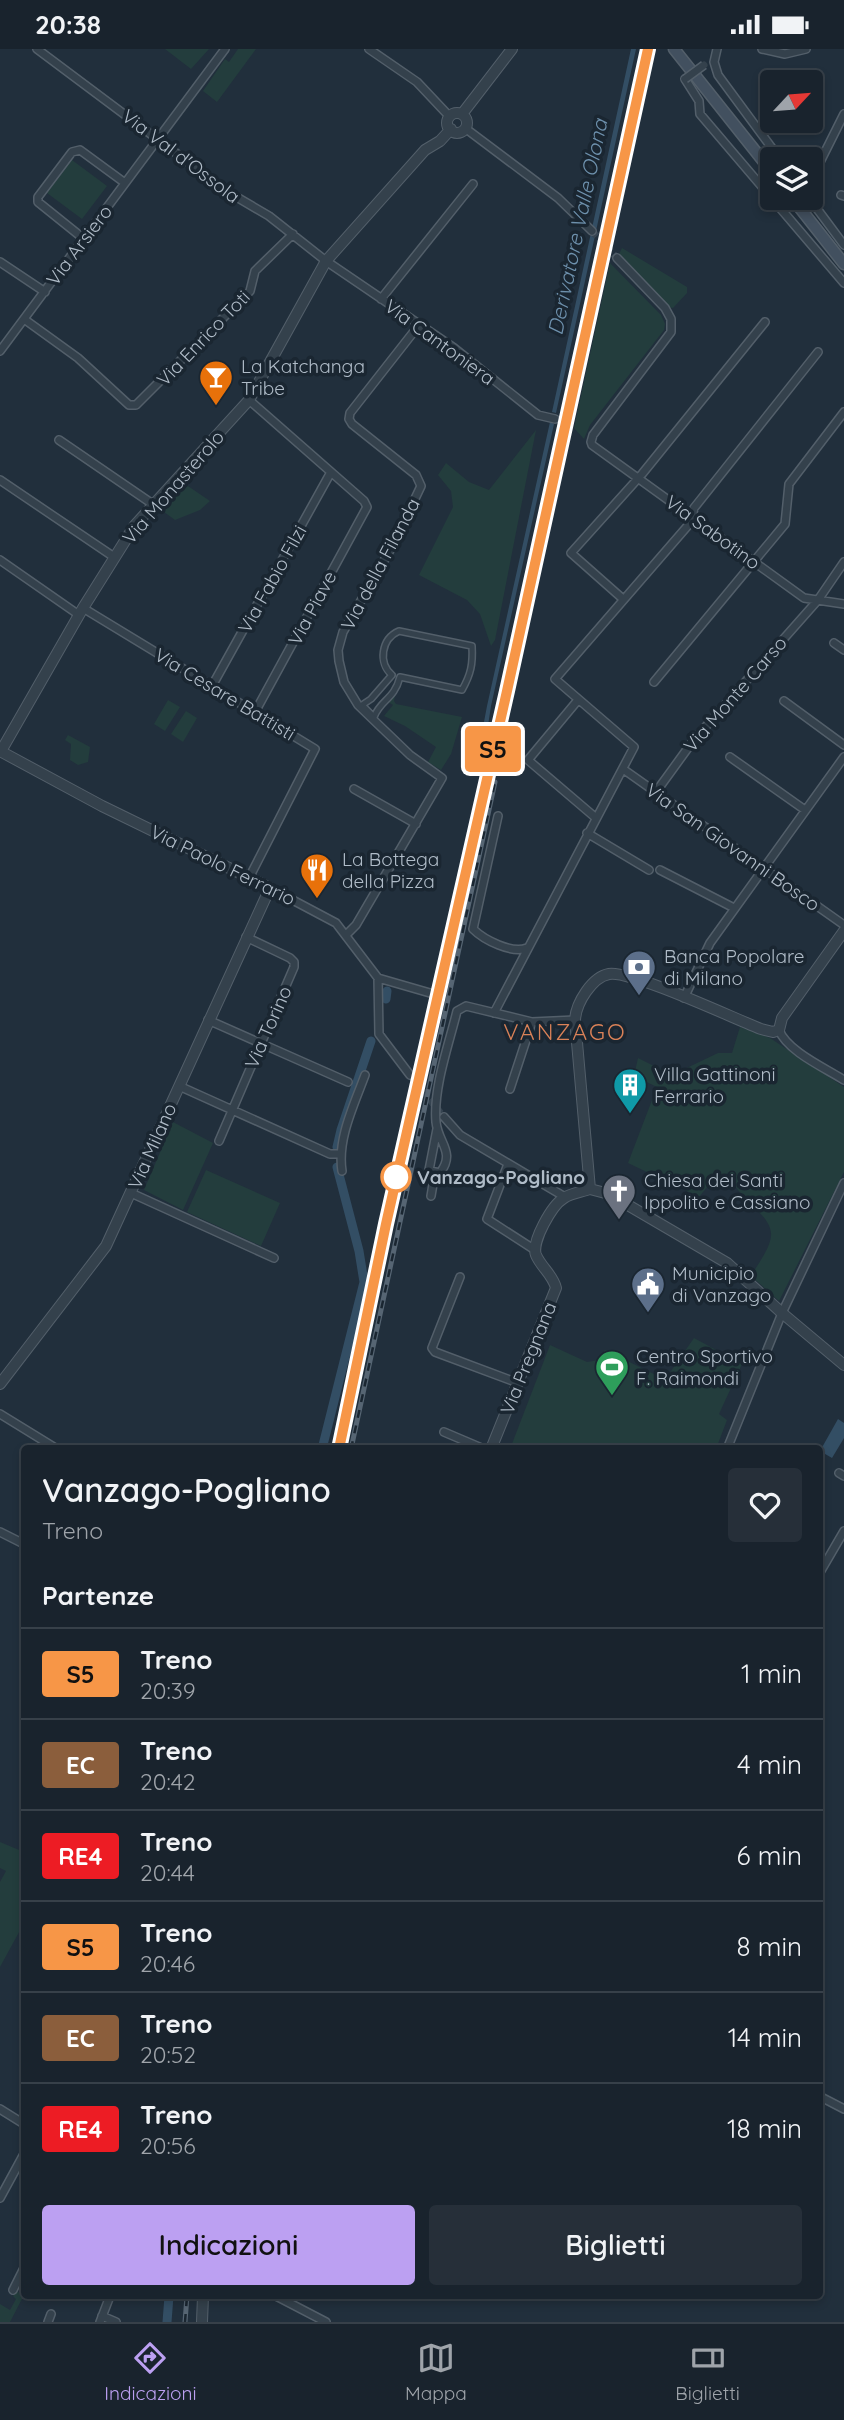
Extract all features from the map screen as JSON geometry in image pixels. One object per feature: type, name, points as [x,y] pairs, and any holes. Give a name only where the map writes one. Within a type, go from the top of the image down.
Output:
[{"type":"main road","points":[[674,49],[760,156]]},
{"type":"main road","points":[[801,210],[844,264]]},
{"type":"street","name":"Via Val d'Ossola","points":[[37,49],[228,192],[269,216],[326,261]]},
{"type":"street","name":"Via Arsiero","points":[[0,351],[225,49]]},
{"type":"street","points":[[369,49],[417,82],[450,117]]},
{"type":"street","points":[[462,114],[512,49]]},
{"type":"street","points":[[717,49],[714,62],[720,79],[771,147]]},
{"type":"street","points":[[762,49],[790,54],[806,49]]},
{"type":"street","points":[[714,62],[704,65],[685,79],[699,101],[700,114],[844,283]]},
{"type":"street","points":[[457,113],[462,114],[466,119],[465,128],[457,132],[451,129],[448,125],[450,117],[457,113]]},
{"type":"street","points":[[823,156],[844,114]]},
{"type":"street","points":[[465,128],[558,198],[592,231]]},
{"type":"street","name":"Via Monasterolo","points":[[0,751],[81,611],[135,525],[249,400],[326,261],[425,150],[440,141],[451,129]]},
{"type":"street","points":[[84,239],[38,202],[38,197],[76,150],[80,150],[125,183]]},
{"type":"street","points":[[381,299],[473,184]]},
{"type":"street","points":[[818,210],[844,245]]},
{"type":"street","name":"Via Enrico Toti","points":[[24,320],[78,358],[128,405],[133,405],[140,402],[250,291],[256,271],[293,234]]},
{"type":"street","name":"Via Sabotino","points":[[617,258],[669,314],[671,332],[594,433],[592,445],[804,598],[844,604]]},
{"type":"street","name":"Via Cantoniera","points":[[326,261],[454,348],[538,415],[555,419]]},
{"type":"street","points":[[0,262],[45,292]]},
{"type":"street","points":[[623,599],[571,553],[765,323]]},
{"type":"street","name":"Via della Filanda","points":[[416,824],[442,776],[410,755],[353,698],[340,671],[338,650],[342,632],[393,545],[420,490],[421,481],[352,424],[349,416],[419,325]]},
{"type":"street","points":[[494,1013],[634,747],[555,679],[691,521],[694,508],[818,352]]},
{"type":"street","points":[[249,400],[331,472]]},
{"type":"street","points":[[654,682],[785,524],[789,484],[844,412]]},
{"type":"street","points":[[59,439],[154,505]]},
{"type":"street","name":"Via Piave","points":[[255,712],[367,507],[331,472]]},
{"type":"street","name":"Via Fabio Filzi","points":[[212,686],[331,472]]},
{"type":"street","points":[[0,480],[114,557]]},
{"type":"street","name":"Via Cesare Battisti","points":[[0,560],[81,611],[314,748],[316,752],[250,878]]},
{"type":"street","name":"Via Monte Carso","points":[[656,792],[693,741],[818,600],[844,562]]},
{"type":"street","points":[[406,631],[472,646],[471,674],[462,690],[400,677],[396,691],[376,711],[374,717],[362,705],[371,699],[392,675],[386,670],[383,654],[384,647],[394,633],[406,631]]},
{"type":"street","points":[[834,643],[844,650]]},
{"type":"street","points":[[578,700],[528,760],[596,818]]},
{"type":"street","points":[[784,701],[844,745]]},
{"type":"street","name":"Via Paolo Ferrario","points":[[0,751],[102,806],[337,923],[378,978]]},
{"type":"street","points":[[730,757],[805,810]]},
{"type":"street","points":[[684,998],[710,943],[844,757]]},
{"type":"street","name":"Via San Giovanni Bosco","points":[[622,769],[844,925]]},
{"type":"street","points":[[347,935],[356,925],[416,824],[354,789]]},
{"type":"street","points":[[498,816],[473,929],[481,936],[515,949],[527,948]]},
{"type":"street","points":[[587,833],[649,870]]},
{"type":"street","points":[[660,870],[734,908]]},
{"type":"street","name":"Via Milano","points":[[0,1384],[106,1246],[270,888]]},
{"type":"street","points":[[844,931],[782,1018],[779,1030],[792,1047],[844,1080]]},
{"type":"street","name":"Via Torino","points":[[219,1141],[294,962],[246,937]]},
{"type":"street","points":[[590,1189],[575,1013],[598,978],[616,974],[641,980],[761,1029],[779,1030]]},
{"type":"street","points":[[410,1075],[379,1034],[378,978],[430,993]]},
{"type":"street","points":[[437,1129],[448,1152],[440,1173],[429,1170],[437,1129],[438,1095],[457,1011],[466,1006],[532,1022],[575,1020]]},
{"type":"street","points":[[208,1020],[348,1082]]},
{"type":"street","points":[[510,1089],[532,1022]]},
{"type":"street","points":[[342,1171],[341,1154],[365,1075]]},
{"type":"street","points":[[179,1086],[330,1154],[341,1154]]},
{"type":"street","points":[[444,1117],[460,1135],[565,1197]]},
{"type":"street","points":[[508,1164],[488,1219],[535,1250],[536,1238],[565,1197],[590,1189],[609,1194],[727,1263],[844,1365]]},
{"type":"street","points":[[431,1196],[435,1172]]},
{"type":"street","points":[[729,1445],[782,1313],[844,1183]]},
{"type":"street","points":[[131,1193],[274,1258]]},
{"type":"street","name":"Via Pregnana","points":[[493,1445],[556,1288],[555,1282],[536,1257],[535,1250]]},
{"type":"street","points":[[460,1277],[432,1347],[435,1352],[518,1383]]},
{"type":"street","points":[[0,1414],[50,1445]]},
{"type":"street","points":[[444,1433],[474,1445]]},
{"type":"street","points":[[823,1567],[844,1531]]},
{"type":"street","points":[[0,1532],[21,1542]]},
{"type":"street","points":[[823,2098],[844,2109]]},
{"type":"street","points":[[0,2109],[21,2122]]},
{"type":"street","points":[[0,2198],[21,2160]]},
{"type":"street","points":[[13,2290],[21,2274]]},
{"type":"street","points":[[109,2299],[101,2319],[116,2322]]},
{"type":"street","points":[[202,2322],[203,2299]]},
{"type":"street","points":[[282,2299],[326,2322]]},
{"type":"street","points":[[48,2322],[51,2313]]},
{"type":"green space","points":[[165,49],[209,49],[191,69]]},
{"type":"green space","points":[[238,49],[256,49],[217,102],[203,91],[225,59],[229,62]]},
{"type":"green space","points":[[72,160],[107,186],[82,219],[47,193]]},
{"type":"green space","points":[[622,248],[687,287],[687,293],[673,308],[667,307],[618,256]]},
{"type":"green space","points":[[610,263],[661,315],[665,324],[664,330],[590,425],[584,439],[574,428]]},
{"type":"green space","points":[[536,430],[495,640],[491,646],[480,614],[467,600],[419,575],[453,507],[451,491],[438,475],[446,463],[469,482],[489,490]]},
{"type":"green space","points":[[185,484],[210,501],[200,510],[175,520],[160,509]]},
{"type":"green space","points":[[396,691],[396,704],[462,717],[451,754],[441,770],[428,762],[436,747],[405,726],[384,716],[393,705],[387,701]]},
{"type":"green space","points":[[168,700],[180,707],[165,731],[154,724]]},
{"type":"green space","points":[[186,711],[197,718],[183,742],[171,734]]},
{"type":"green space","points":[[68,735],[90,747],[88,762],[78,765],[70,760],[71,744],[65,740]]},
{"type":"green space","points":[[740,1027],[770,1038],[844,1087],[844,1172],[779,1301],[751,1276],[768,1246],[770,1228],[738,1190],[729,1172],[717,1175],[699,1197],[628,1163],[657,1087],[634,1076],[638,1058],[672,1075],[718,1053],[732,1053]]},
{"type":"green space","points":[[173,1122],[213,1143],[183,1210],[144,1190]]},
{"type":"green space","points":[[206,1170],[280,1203],[261,1246],[187,1212]]},
{"type":"green space","name":"Centro Sportivo F. Raimondi","points":[[694,1338],[742,1364],[719,1414],[727,1420],[718,1445],[512,1445],[550,1345],[587,1362],[599,1360],[605,1350],[668,1381],[669,1374]]},
{"type":"green space","points":[[0,1842],[21,1851],[21,1928],[0,1967],[0,1882],[6,1871],[0,1868]]},
{"type":"green space","points":[[16,2291],[21,2294],[22,2299],[10,2322],[0,2322],[0,2304],[10,2310],[16,2299],[13,2296]]},
{"type":"water","points":[[631,49],[636,49],[556,413],[552,412]]},
{"type":"water","points":[[550,422],[554,424],[491,706],[485,745],[480,743],[487,706]]},
{"type":"water","points":[[838,1419],[844,1423],[844,1438],[832,1458],[823,1453],[823,1446]]},
{"type":"waterway","name":"Derivatore Valle Olona","points":[[386,999],[387,991]]},
{"type":"waterway","name":"Derivatore Valle Olona","points":[[337,1147],[371,1041]]},
{"type":"waterway","name":"Derivatore Valle Olona","points":[[323,1445],[364,1282],[359,1251],[337,1167]]},
{"type":"waterway","name":"Derivatore Valle Olona","points":[[167,2322],[169,2299]]},
{"type":"tunnel","points":[[592,231],[617,258]]},
{"type":"tunnel","points":[[410,1075],[444,1117]]},
{"type":"railway","points":[[340,1445],[396,1177],[507,691],[648,49]]},
{"type":"railway","points":[[352,1445],[495,782]]},
{"type":"railway","points":[[185,2322],[187,2299]]},
{"type":"train","name":"S5","points":[[340,1445],[386,1224],[507,691],[648,49]]},
{"type":"place","name":"La Katchanga Tribe","points":[[216,407]]},
{"type":"place","name":"La Bottega della Pizza","points":[[317,900]]},
{"type":"place","name":"Banca Popolare di Milano","points":[[639,997]]},
{"type":"place","name":"Villa Gattinoni Ferrario","points":[[630,1115]]},
{"type":"place","name":"Vanzago-Pogliano","points":[[396,1177]]},
{"type":"place","name":"Chiesa dei Santi Ippolito e Cassiano","points":[[619,1221]]},
{"type":"place","name":"Municipio di Vanzago","points":[[648,1314]]},
{"type":"place","name":"Centro Sportivo F. Raimondi","points":[[612,1397]]},
{"type":"district","name":"VANZAGO","points":[[565,1031]]}]
